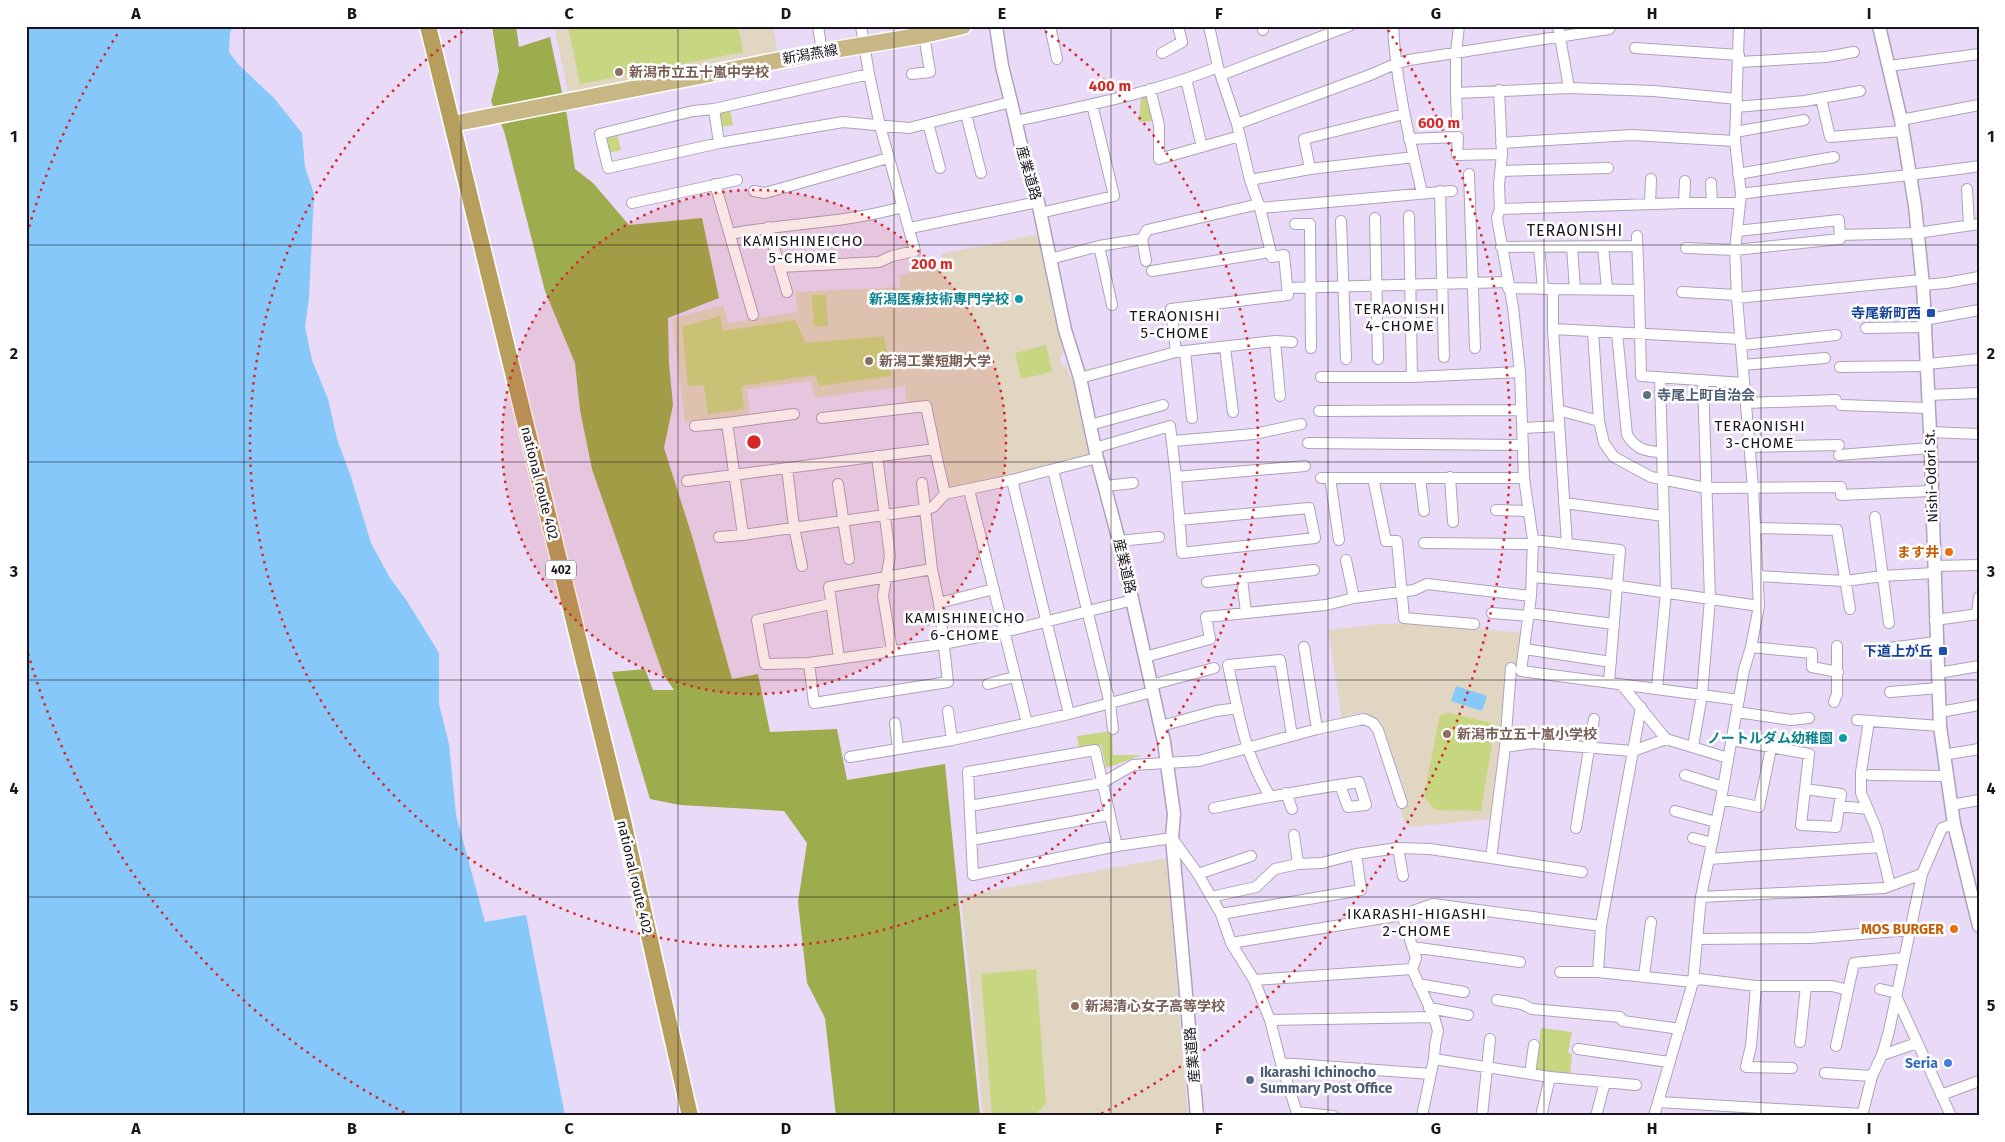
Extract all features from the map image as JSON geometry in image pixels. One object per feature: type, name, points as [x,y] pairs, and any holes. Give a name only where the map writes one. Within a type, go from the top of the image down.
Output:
[{"type":"highway","name":"national route 402","points":[[428,26],[623,821],[690,1116]]},
{"type":"main road","name":"新潟燕線","points":[[452,124],[963,26]]},
{"type":"street","points":[[818,26],[822,52]]},
{"type":"street","points":[[780,267],[879,262],[892,256],[915,251],[880,126],[861,26]]},
{"type":"street","name":"産業道路","points":[[996,26],[1002,66],[1024,158],[1039,207],[1065,330],[1080,378],[1096,453],[1106,486],[1160,726],[1174,814],[1172,838],[1197,1116]]},
{"type":"street","points":[[1050,26],[1057,59]]},
{"type":"street","points":[[1162,53],[1182,42],[1178,26]]},
{"type":"street","points":[[1192,418],[1181,352],[1171,309],[1288,295],[1284,255],[1272,257],[1270,252],[1237,124],[1219,71],[1209,26]]},
{"type":"street","points":[[1016,121],[1150,90],[1219,71],[1349,26]]},
{"type":"street","points":[[1393,26],[1395,64],[1422,193]]},
{"type":"street","points":[[1457,117],[1456,52],[1459,26]]},
{"type":"street","points":[[1237,124],[1395,64],[1559,31],[1610,29],[1611,26]]},
{"type":"street","points":[[1654,1116],[1693,982],[1701,897],[1744,670],[1751,647],[1759,606],[1750,447],[1736,296],[1735,250],[1740,199],[1735,137],[1739,26]]},
{"type":"street","name":"Nishi-Odori St.","points":[[1879,26],[1890,66],[1902,126],[1915,206],[1922,283],[1930,432],[1935,620],[1943,755],[1954,824],[1976,902],[1979,926]]},
{"type":"street","points":[[1559,31],[1568,88]]},
{"type":"street","points":[[912,74],[930,72],[924,35]]},
{"type":"street","points":[[1635,48],[1739,58],[1826,57],[1854,52]]},
{"type":"street","points":[[1890,66],[1979,54]]},
{"type":"street","points":[[869,74],[714,109],[692,110],[600,134],[608,168],[719,143],[843,122],[909,128],[1011,102]]},
{"type":"street","points":[[1186,80],[1202,147]]},
{"type":"street","points":[[1456,93],[1568,88],[1654,91],[1737,103],[1821,98],[1860,91]]},
{"type":"street","points":[[1150,90],[1159,125],[1158,159],[1240,136]]},
{"type":"street","points":[[1500,90],[1502,154],[1500,209],[1496,218],[1513,307],[1520,372],[1524,478],[1533,542],[1533,576],[1521,671],[1739,700]]},
{"type":"street","points":[[1821,98],[1830,137],[1902,126],[1979,105]]},
{"type":"street","points":[[910,228],[1114,196],[1092,104]]},
{"type":"street","points":[[714,109],[719,143]]},
{"type":"street","points":[[966,114],[980,173]]},
{"type":"street","points":[[1310,169],[1304,138],[1404,114]]},
{"type":"street","points":[[1501,143],[1632,135],[1735,137],[1804,120]]},
{"type":"street","points":[[928,123],[940,168]]},
{"type":"street","points":[[1409,138],[1458,137],[1457,155],[1502,154]]},
{"type":"street","points":[[1250,180],[1310,169],[1414,157]]},
{"type":"street","points":[[754,191],[766,192],[888,158]]},
{"type":"street","points":[[1738,174],[1834,158]]},
{"type":"street","points":[[1500,209],[1684,203],[1712,204],[1809,184],[1910,176],[1979,166]]},
{"type":"street","points":[[1500,171],[1608,168]]},
{"type":"street","points":[[1469,174],[1475,348]]},
{"type":"street","points":[[1650,204],[1651,179]]},
{"type":"street","points":[[632,203],[737,180]]},
{"type":"street","points":[[1684,203],[1685,181]]},
{"type":"street","points":[[1711,183],[1712,204]]},
{"type":"street","points":[[715,184],[753,315]]},
{"type":"street","points":[[1840,235],[1917,233],[1974,225],[1967,189]]},
{"type":"street","points":[[1440,191],[1444,357]]},
{"type":"street","points":[[1146,261],[1142,239],[1147,230],[1259,206],[1452,191]]},
{"type":"street","points":[[730,234],[768,227],[878,214],[902,207]]},
{"type":"street","points":[[1409,216],[1412,377]]},
{"type":"street","points":[[1375,218],[1378,359]]},
{"type":"street","points":[[1686,248],[1735,250],[1840,239],[1839,220],[1737,231]]},
{"type":"street","points":[[1342,221],[1346,359]]},
{"type":"street","points":[[1295,224],[1310,224],[1312,348]]},
{"type":"street","points":[[768,227],[787,292]]},
{"type":"street","points":[[1050,259],[1100,246],[1142,239]]},
{"type":"street","points":[[1501,247],[1603,246],[1637,241],[1640,376],[1744,383]]},
{"type":"street","points":[[1100,246],[1112,305]]},
{"type":"street","points":[[1603,246],[1607,289]]},
{"type":"street","points":[[1539,247],[1548,289],[1553,329],[1567,544]]},
{"type":"street","points":[[1572,247],[1575,289]]},
{"type":"street","points":[[1152,271],[1270,252]]},
{"type":"street","points":[[1682,292],[1736,296],[1946,283],[1979,277]]},
{"type":"street","points":[[1287,288],[1473,284],[1548,289],[1639,290]]},
{"type":"street","points":[[1866,328],[1925,323],[1979,310]]},
{"type":"street","points":[[1553,329],[1741,342],[1836,335]]},
{"type":"street","points":[[1594,332],[1599,420],[1604,443],[1614,457],[1651,477],[1706,488],[1840,487],[1840,495],[1931,491]]},
{"type":"street","points":[[1617,333],[1627,435],[1632,443],[1648,452],[1662,452]]},
{"type":"street","points":[[1080,378],[1181,352],[1275,341],[1292,342]]},
{"type":"street","points":[[1275,341],[1280,396]]},
{"type":"street","points":[[1225,348],[1233,412]]},
{"type":"street","points":[[1743,366],[1825,358]]},
{"type":"street","points":[[1840,367],[1927,365],[1979,359]]},
{"type":"street","points":[[1322,377],[1412,377],[1520,372]]},
{"type":"street","points":[[1657,688],[1666,592],[1660,378]]},
{"type":"street","points":[[1693,746],[1702,695],[1710,598],[1702,380]]},
{"type":"street","points":[[1928,395],[1979,393]]},
{"type":"street","points":[[1746,403],[1839,403],[1928,408]]},
{"type":"street","points":[[1090,425],[1163,405]]},
{"type":"street","points":[[822,418],[926,406],[945,494]]},
{"type":"street","points":[[1319,411],[1521,410]]},
{"type":"street","points":[[1558,410],[1599,420]]},
{"type":"street","points":[[695,426],[794,414]]},
{"type":"street","points":[[727,422],[743,534]]},
{"type":"street","points":[[1173,441],[1254,434],[1302,424]]},
{"type":"street","points":[[719,537],[927,509],[933,507],[945,494],[1053,470],[1170,426],[1173,441],[1179,520],[1182,553],[1315,538],[1309,508],[1179,520]]},
{"type":"street","points":[[1522,428],[1559,426]]},
{"type":"street","points":[[1930,432],[1979,434]]},
{"type":"street","points":[[1308,443],[1523,445]]},
{"type":"street","points":[[1750,447],[1839,450],[1930,448]]},
{"type":"street","points":[[687,482],[936,449]]},
{"type":"street","points":[[877,456],[890,556],[883,596],[892,650]]},
{"type":"street","points":[[1176,477],[1305,466]]},
{"type":"street","points":[[787,468],[794,527],[802,566]]},
{"type":"street","points":[[1053,470],[1110,704],[1113,729]]},
{"type":"street","points":[[1450,477],[1453,522]]},
{"type":"street","points":[[1339,540],[1325,478],[1524,478]]},
{"type":"street","points":[[1373,478],[1386,541],[1397,541],[1400,591],[1404,618],[1474,624]]},
{"type":"street","points":[[1420,478],[1424,511]]},
{"type":"street","points":[[1012,480],[1069,714]]},
{"type":"street","points":[[809,663],[814,703],[948,682],[939,602],[932,569],[927,509],[922,483]]},
{"type":"street","points":[[838,484],[849,559]]},
{"type":"street","points":[[1106,486],[1133,484]]},
{"type":"street","points":[[969,490],[1027,724]]},
{"type":"street","points":[[1564,503],[1664,516]]},
{"type":"street","points":[[1496,510],[1529,511]]},
{"type":"street","points":[[1875,517],[1889,623]]},
{"type":"street","points":[[1755,528],[1837,530],[1850,609]]},
{"type":"street","points":[[1119,541],[1159,537]]},
{"type":"street","points":[[1424,543],[1533,542],[1620,550],[1609,682]]},
{"type":"street","points":[[1346,560],[1354,598]]},
{"type":"street","points":[[1758,576],[1845,581],[1979,565]]},
{"type":"street","points":[[839,658],[829,587],[932,569]]},
{"type":"street","points":[[1207,582],[1314,570]]},
{"type":"street","points":[[1533,576],[1666,592],[1759,606]]},
{"type":"street","points":[[1242,579],[1246,613]]},
{"type":"street","points":[[1145,657],[1210,639],[1206,617],[1326,605],[1354,598],[1414,590],[1427,584],[1531,596]]},
{"type":"street","points":[[939,602],[994,589]]},
{"type":"street","points":[[1935,620],[1978,614],[1979,597]]},
{"type":"street","points":[[830,604],[757,620],[765,664],[809,663],[943,644],[1004,632],[1133,600]]},
{"type":"street","points":[[1492,613],[1614,624]]},
{"type":"street","points":[[1881,649],[1936,642]]},
{"type":"street","points":[[1834,702],[1837,694],[1837,646]]},
{"type":"street","points":[[1304,647],[1317,729]]},
{"type":"street","points":[[1751,647],[1812,653],[1812,667],[1838,672]]},
{"type":"street","points":[[1524,649],[1611,662]]},
{"type":"street","points":[[1270,796],[1259,779],[1247,748],[1228,665],[1280,660],[1292,736]]},
{"type":"street","points":[[1938,673],[1979,666]]},
{"type":"street","points":[[850,757],[952,740],[1110,704],[1214,668]]},
{"type":"street","points":[[1491,858],[1505,747],[1510,668]]},
{"type":"street","points":[[988,684],[1014,677]]},
{"type":"street","points":[[1620,684],[1666,739]]},
{"type":"street","points":[[1890,692],[1939,688]]},
{"type":"street","points":[[1940,712],[1979,705]]},
{"type":"street","points":[[1160,726],[1216,711],[1238,708]]},
{"type":"street","points":[[1598,972],[1601,926],[1641,708]]},
{"type":"street","points":[[948,711],[952,740]]},
{"type":"street","points":[[1737,712],[1791,720],[1809,718]]},
{"type":"street","points":[[970,806],[1102,783],[1133,765],[1200,761],[1317,729],[1364,719],[1373,723],[1378,730],[1402,802]]},
{"type":"street","points":[[1576,828],[1594,720]]},
{"type":"street","points":[[1857,720],[1940,726]]},
{"type":"street","points":[[1869,721],[1861,772],[1861,793],[1876,828],[1890,886]]},
{"type":"street","points":[[895,723],[898,749]]},
{"type":"street","points":[[1505,747],[1532,743],[1633,751],[1666,739],[1728,758]]},
{"type":"street","points":[[1731,740],[1809,754],[1805,789],[1801,825],[1836,827],[1841,794],[1805,789]]},
{"type":"street","points":[[1721,799],[1759,807],[1771,748]]},
{"type":"street","points":[[1943,755],[1979,749]]},
{"type":"street","points":[[1117,846],[1095,750],[968,772],[973,875],[1117,846],[1172,838],[1198,874],[1221,914],[1231,943],[1254,980],[1270,1020],[1297,1114],[1333,1116]]},
{"type":"street","points":[[1685,775],[1723,787]]},
{"type":"street","points":[[1870,776],[1946,776]]},
{"type":"street","points":[[1214,808],[1286,793],[1340,785]]},
{"type":"street","points":[[1286,793],[1292,809]]},
{"type":"street","points":[[1951,805],[1979,800]]},
{"type":"street","points":[[1839,806],[1868,809]]},
{"type":"street","points":[[1675,811],[1716,822]]},
{"type":"street","points":[[972,840],[1109,815]]},
{"type":"street","points":[[1659,1102],[1862,1115],[1872,1076],[1882,1055],[1922,874],[1942,828],[1954,824]]},
{"type":"street","points":[[1294,835],[1298,864]]},
{"type":"street","points":[[1693,838],[1712,843]]},
{"type":"street","points":[[1709,859],[1881,847]]},
{"type":"street","points":[[1398,848],[1404,876]]},
{"type":"street","points":[[1211,898],[1256,887],[1275,869],[1298,864],[1322,863],[1356,854],[1398,848],[1430,849],[1582,872]]},
{"type":"street","points":[[1221,914],[1361,890],[1356,854]]},
{"type":"street","points":[[1198,874],[1251,856]]},
{"type":"street","points":[[1701,897],[1884,888],[1922,874]]},
{"type":"street","points":[[1231,943],[1402,915],[1433,904],[1601,926]]},
{"type":"street","points":[[1402,915],[1416,958],[1412,969],[1438,1031],[1422,1116]]},
{"type":"street","points":[[1644,976],[1650,922]]},
{"type":"street","points":[[1698,939],[1811,938],[1910,930]]},
{"type":"street","points":[[1412,947],[1520,962]]},
{"type":"street","points":[[1836,1046],[1854,963],[1904,958]]},
{"type":"street","points":[[1254,980],[1412,969]]},
{"type":"street","points":[[1560,972],[1598,972],[1693,982],[1699,979],[1756,986],[1832,986],[1848,990]]},
{"type":"street","points":[[1418,984],[1464,992]]},
{"type":"street","points":[[1756,986],[1751,1046],[1746,1067],[1792,1068]]},
{"type":"street","points":[[1800,1042],[1806,986]]},
{"type":"street","points":[[1880,989],[1897,994]]},
{"type":"street","points":[[1897,994],[1917,1044],[1951,1116]]},
{"type":"street","points":[[1497,1000],[1522,1004],[1532,1009],[1620,1017],[1623,1021],[1680,1029]]},
{"type":"street","points":[[1270,1020],[1432,1013],[1468,1015]]},
{"type":"street","points":[[1482,1116],[1490,1039]]},
{"type":"street","points":[[1882,1055],[1917,1044]]},
{"type":"street","points":[[1530,1074],[1534,1045]]},
{"type":"street","points":[[1578,1049],[1669,1062]]},
{"type":"street","points":[[1434,1059],[1550,1077],[1636,1085]]},
{"type":"street","points":[[1281,1063],[1431,1074]]},
{"type":"street","points":[[1825,1073],[1872,1076]]},
{"type":"street","points":[[1541,1116],[1550,1077]]},
{"type":"street","points":[[1941,1095],[1979,1081]]},
{"type":"street","points":[[1596,1116],[1605,1082]]},
{"type":"shaded area","name":"新潟市立五十嵐中学校","points":[[554,26],[773,26],[778,52],[568,92]]},
{"type":"shaded area","name":"新潟工業短期大学","points":[[1040,234],[1060,333],[1063,353],[1060,357],[1062,365],[1066,367],[1073,383],[1089,457],[952,489],[944,484],[936,426],[930,402],[906,405],[905,386],[816,398],[810,381],[747,389],[750,416],[685,423],[672,319],[723,305],[728,323],[798,312],[795,292],[901,287],[899,276],[942,265],[941,254]]},
{"type":"shaded area","name":"新潟市立五十嵐小学校","points":[[1425,623],[1522,633],[1508,743],[1491,819],[1411,827],[1405,823],[1396,798],[1406,793],[1382,724],[1376,718],[1362,713],[1342,718],[1328,630],[1378,624]]},
{"type":"shaded area","name":"新潟清心女子高等学校","points":[[1166,858],[1188,1116],[983,1116],[961,896]]},
{"type":"green space","points":[[492,26],[516,26],[519,47],[550,37],[567,116],[575,169],[593,183],[629,225],[702,218],[719,298],[668,318],[669,364],[673,405],[664,448],[692,536],[732,679],[758,674],[770,732],[837,729],[847,780],[945,764],[980,1116],[836,1116],[825,1018],[807,983],[798,902],[807,843],[784,811],[680,805],[650,799],[612,672],[645,669],[653,690],[674,690],[663,674],[592,469],[580,410],[575,363],[545,291],[504,131],[491,101],[499,71]]},
{"type":"green space","name":"新潟市立五十嵐中学校","points":[[568,26],[738,26],[743,52],[580,84]]},
{"type":"green space","points":[[1141,96],[1148,98],[1154,121],[1139,122]]},
{"type":"green space","points":[[730,110],[733,125],[718,128],[717,113]]},
{"type":"green space","points":[[617,134],[621,150],[608,153],[604,141],[606,137]]},
{"type":"green space","points":[[812,295],[826,295],[828,326],[814,327]]},
{"type":"green space","points":[[720,316],[723,331],[795,320],[806,343],[884,336],[892,376],[819,386],[815,375],[741,386],[744,409],[708,414],[704,385],[688,386],[682,327]]},
{"type":"green space","points":[[1046,345],[1052,372],[1021,379],[1015,353]]},
{"type":"green space","points":[[1449,713],[1495,724],[1481,811],[1435,810],[1424,796],[1440,715]]},
{"type":"green space","points":[[1112,731],[1113,755],[1142,755],[1106,768],[1101,745],[1079,748],[1077,736]]},
{"type":"green space","points":[[1036,969],[1046,1103],[1036,1114],[992,1115],[981,974]]},
{"type":"green space","points":[[1541,1028],[1572,1032],[1568,1053],[1572,1054],[1570,1076],[1536,1071]]},
{"type":"water","points":[[26,26],[233,26],[230,33],[229,52],[239,65],[274,98],[302,133],[305,167],[314,194],[309,298],[305,327],[312,360],[328,399],[337,439],[371,543],[390,578],[407,601],[439,653],[439,704],[449,744],[456,815],[485,922],[526,915],[565,1116],[26,1116]]},
{"type":"water","points":[[1456,686],[1487,696],[1482,711],[1451,701]]},
{"type":"place","name":"新潟市立五十嵐中学校","points":[[619,72]]},
{"type":"place","name":"新潟医療技術専門学校","points":[[1019,299]]},
{"type":"place","name":"寺尾新町西","points":[[1931,313]]},
{"type":"place","name":"新潟工業短期大学","points":[[869,361]]},
{"type":"place","name":"寺尾上町自治会","points":[[1647,395]]},
{"type":"place","name":"ます井","points":[[1949,552]]},
{"type":"place","name":"下道上が丘","points":[[1943,651]]},
{"type":"place","name":"新潟市立五十嵐小学校","points":[[1447,734]]},
{"type":"place","name":"ノートルダム幼稚園","points":[[1843,738]]},
{"type":"place","name":"MOS BURGER","points":[[1954,929]]},
{"type":"place","name":"新潟清心女子高等学校","points":[[1075,1006]]},
{"type":"place","name":"Seria","points":[[1948,1063]]},
{"type":"place","name":"Ikarashi Ichinocho Summary Post Office","points":[[1250,1080]]},
{"type":"district","name":"TERAONISHI","points":[[1575,230]]},
{"type":"district","name":"KAMISHINEICHO 5-CHOME","points":[[803,250]]},
{"type":"district","name":"TERAONISHI 4-CHOME","points":[[1400,318]]},
{"type":"district","name":"TERAONISHI 5-CHOME","points":[[1175,324]]},
{"type":"district","name":"TERAONISHI 3-CHOME","points":[[1760,434]]},
{"type":"district","name":"KAMISHINEICHO 6-CHOME","points":[[965,626]]},
{"type":"district","name":"IKARASHI-HIGASHI 2-CHOME","points":[[1417,922]]}]
